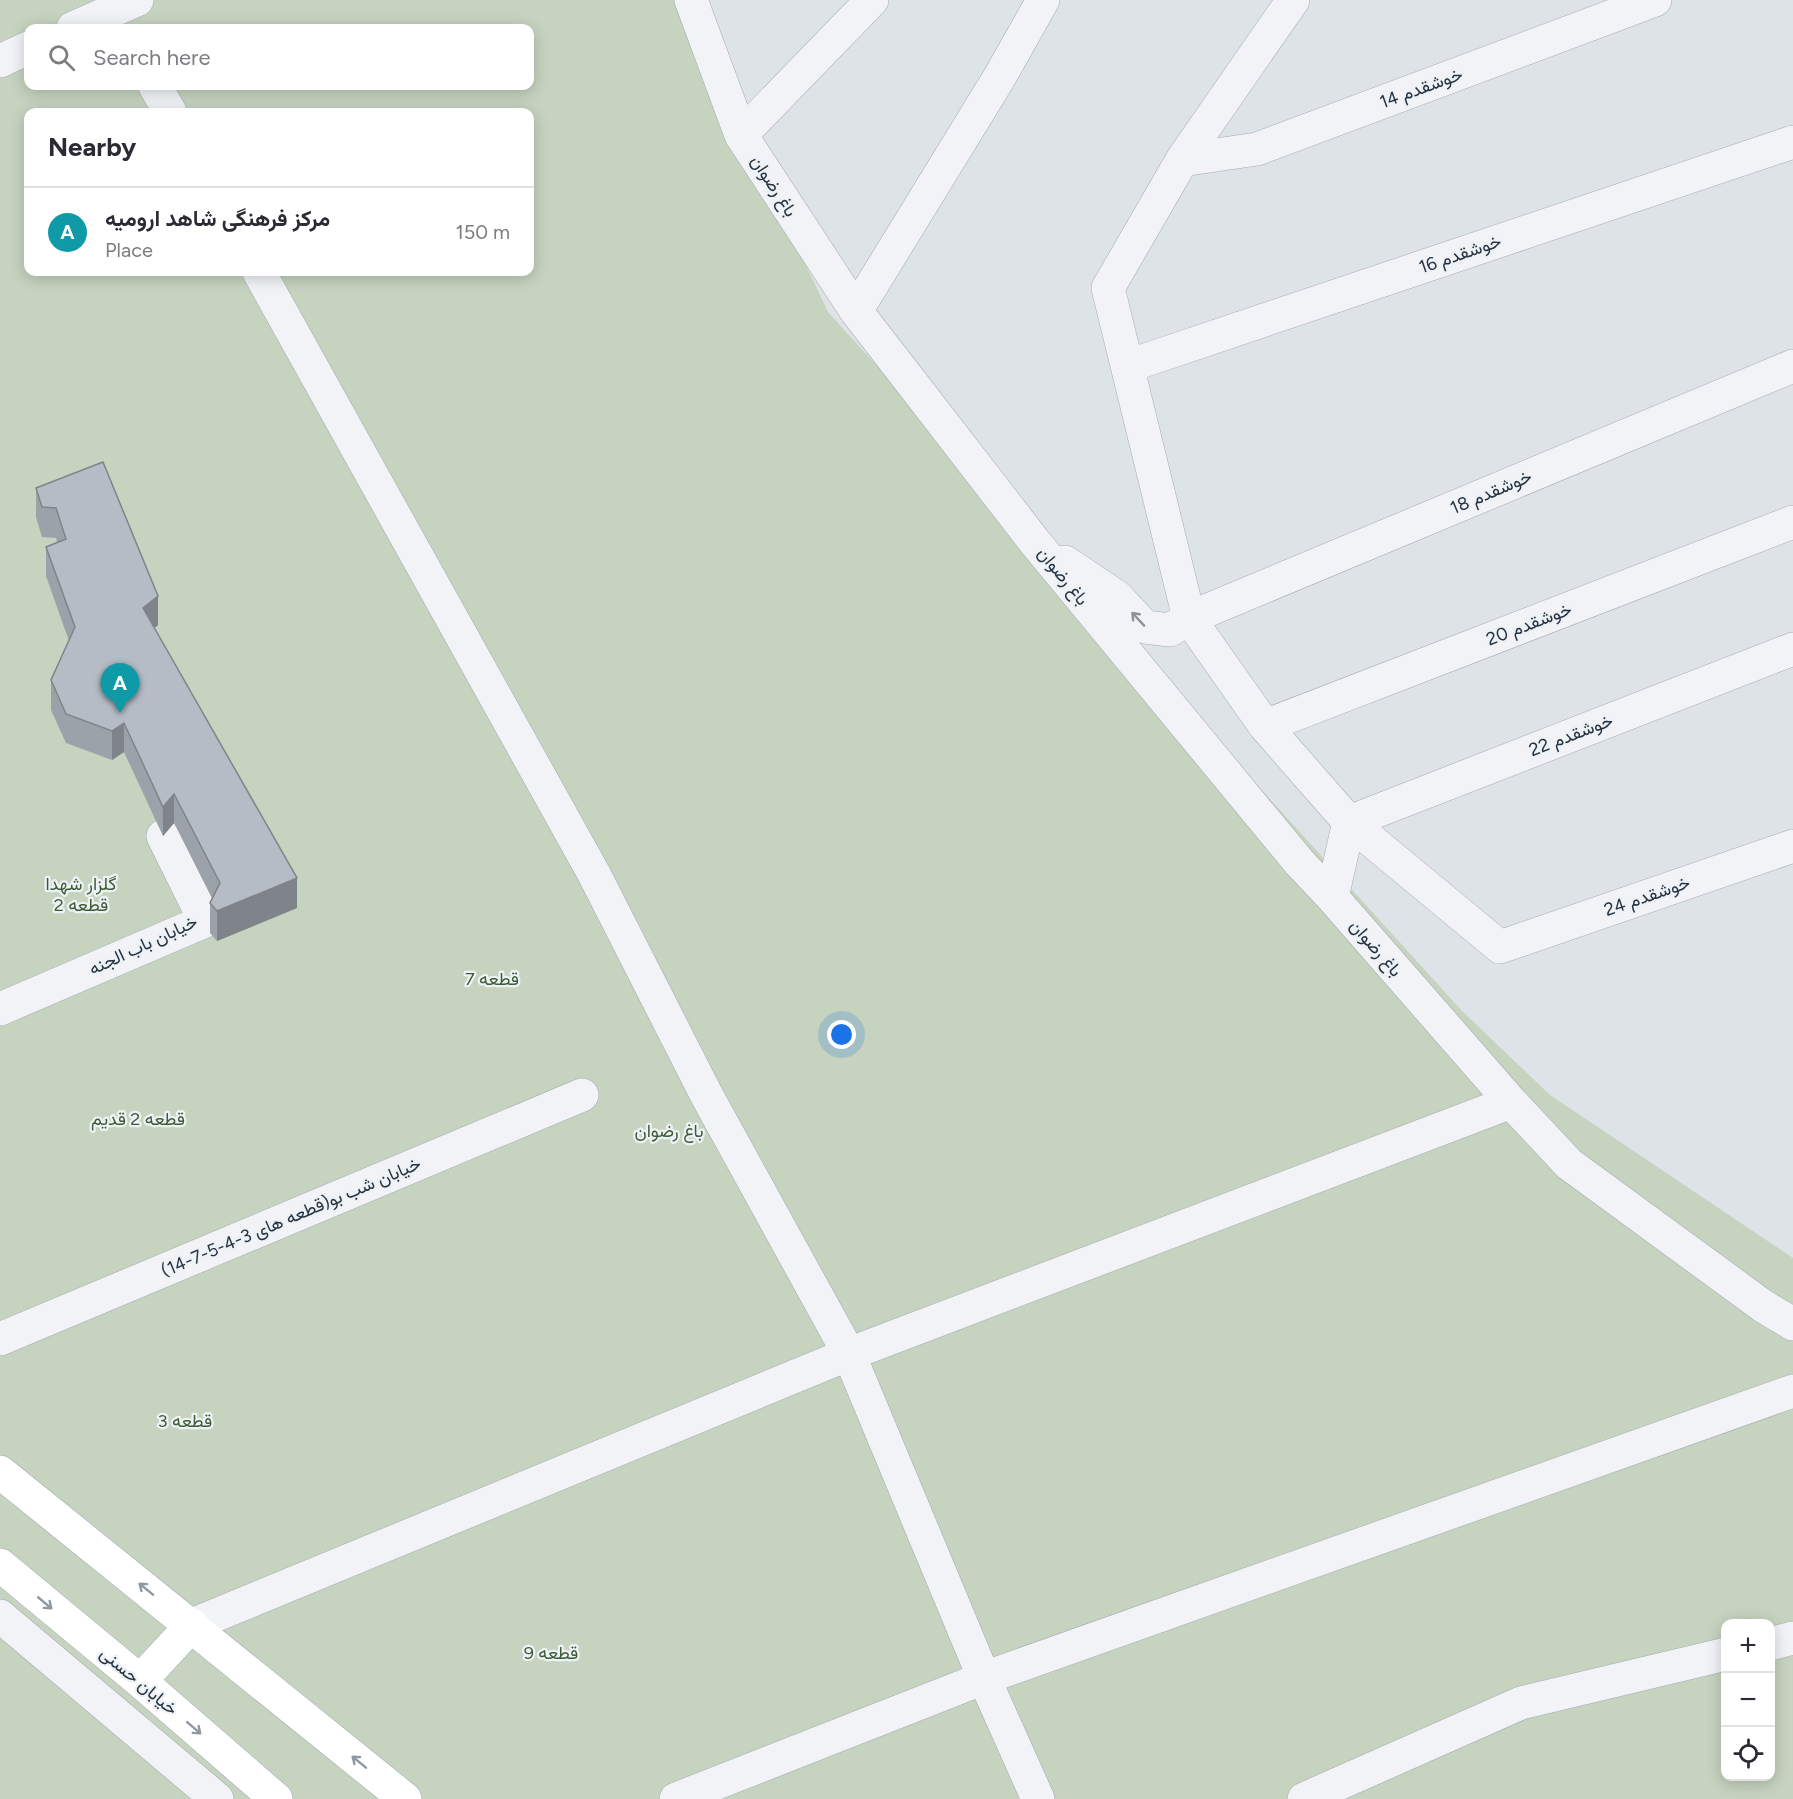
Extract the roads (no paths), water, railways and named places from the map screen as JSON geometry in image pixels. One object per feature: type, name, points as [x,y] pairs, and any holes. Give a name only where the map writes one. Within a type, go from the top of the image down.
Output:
[{"type":"main road","points":[[0,1472],[405,1799]]},
{"type":"main road","name":"خیابان حسنی","points":[[0,1566],[276,1799]]},
{"type":"main road","points":[[140,1682],[192,1625]]},
{"type":"street","name":"باغ رضوان","points":[[691,0],[741,135],[855,311],[1034,541],[1299,862],[1511,1102],[1569,1164],[1763,1306],[1793,1324]]},
{"type":"street","points":[[741,135],[872,0]]},
{"type":"street","points":[[855,311],[999,78],[1043,0]]},
{"type":"street","points":[[1293,0],[1182,160],[1108,288],[1189,618],[1265,726],[1349,822],[1332,897]]},
{"type":"street","name":"خوشقدم 14","points":[[1182,160],[1257,149],[1655,0]]},
{"type":"street","points":[[87,24],[125,13]]},
{"type":"street","points":[[0,61],[24,50]]},
{"type":"street","points":[[157,90],[168,108]]},
{"type":"street","name":"خوشقدم 16","points":[[1128,366],[1793,142]]},
{"type":"street","points":[[261,276],[594,874],[707,1096],[849,1354],[984,1677],[1038,1799]]},
{"type":"street","name":"خوشقدم 18","points":[[1034,541],[1117,597],[1145,627],[1170,630],[1189,618],[1793,366]]},
{"type":"street","name":"خوشقدم 20","points":[[1265,726],[1793,522]]},
{"type":"street","name":"خوشقدم 22","points":[[1349,822],[1793,649]]},
{"type":"street","name":"خوشقدم 24","points":[[1349,822],[1500,946],[1793,846]]},
{"type":"street","name":"خیابان باب الجنه","points":[[0,1009],[205,921],[163,836]]},
{"type":"street","name":"خیابان شب بو(قطعه های 3-4-5-7-14)","points":[[0,1339],[582,1095]]},
{"type":"street","points":[[192,1625],[849,1354],[1511,1102]]},
{"type":"street","points":[[676,1799],[984,1677],[1793,1390]]},
{"type":"street","points":[[0,1616],[217,1799]]},
{"type":"street","points":[[1775,1643],[1793,1638]]},
{"type":"street","points":[[1304,1799],[1521,1703],[1721,1655]]},
{"type":"place","name":"مرکز فرهنگی شاهد ارومیه","points":[[120,713]]},
{"type":"park label","name":"گلزار شهدا قطعه 2","points":[[81,894]]},
{"type":"park label","name":"قطعه 7","points":[[492,979]]},
{"type":"park label","name":"قطعه 2 قدیم","points":[[138,1119]]},
{"type":"park label","name":"قطعه 3","points":[[185,1421]]},
{"type":"park label","name":"قطعه 9","points":[[551,1653]]}]
